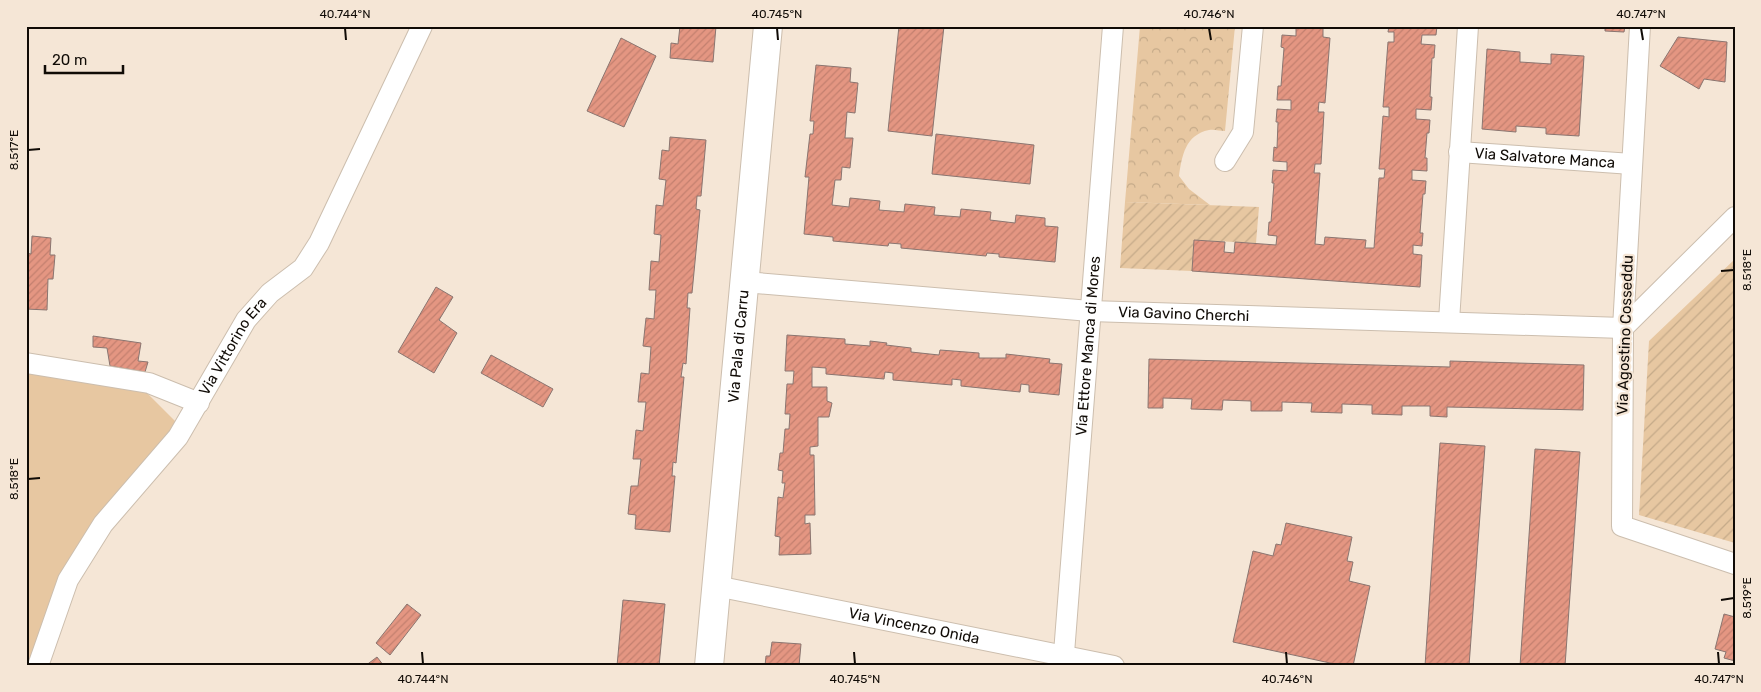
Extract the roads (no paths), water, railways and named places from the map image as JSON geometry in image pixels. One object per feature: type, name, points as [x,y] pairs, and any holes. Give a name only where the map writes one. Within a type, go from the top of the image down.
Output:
[{"type":"street","name":"Via Vittorino Era","points":[[38,666],[68,580],[104,524],[178,437],[246,320],[270,294],[303,268],[319,243],[422,26]]},
{"type":"street","name":"Via Pala di Carru","points":[[709,666],[768,26]]},
{"type":"street","name":"Via Ettore Manca di Mores","points":[[1063,660],[1113,26]]},
{"type":"street","points":[[1225,161],[1243,132],[1253,26]]},
{"type":"street","name":"Via Salvatore Manca","points":[[1448,321],[1468,26]]},
{"type":"street","name":"Via Agostino Cosseddu","points":[[1640,26],[1623,328],[1622,526],[1735,564]]},
{"type":"street","name":"Via Salvatore Manca","points":[[1459,152],[1632,164]]},
{"type":"street","points":[[1623,328],[1735,217]]},
{"type":"street","name":"Via Gavino Cherchi","points":[[745,282],[1090,311],[1623,328]]},
{"type":"street","points":[[26,363],[149,383],[199,402]]},
{"type":"street","name":"Via Vincenzo Onida","points":[[716,586],[1063,660],[1114,666]]}]
